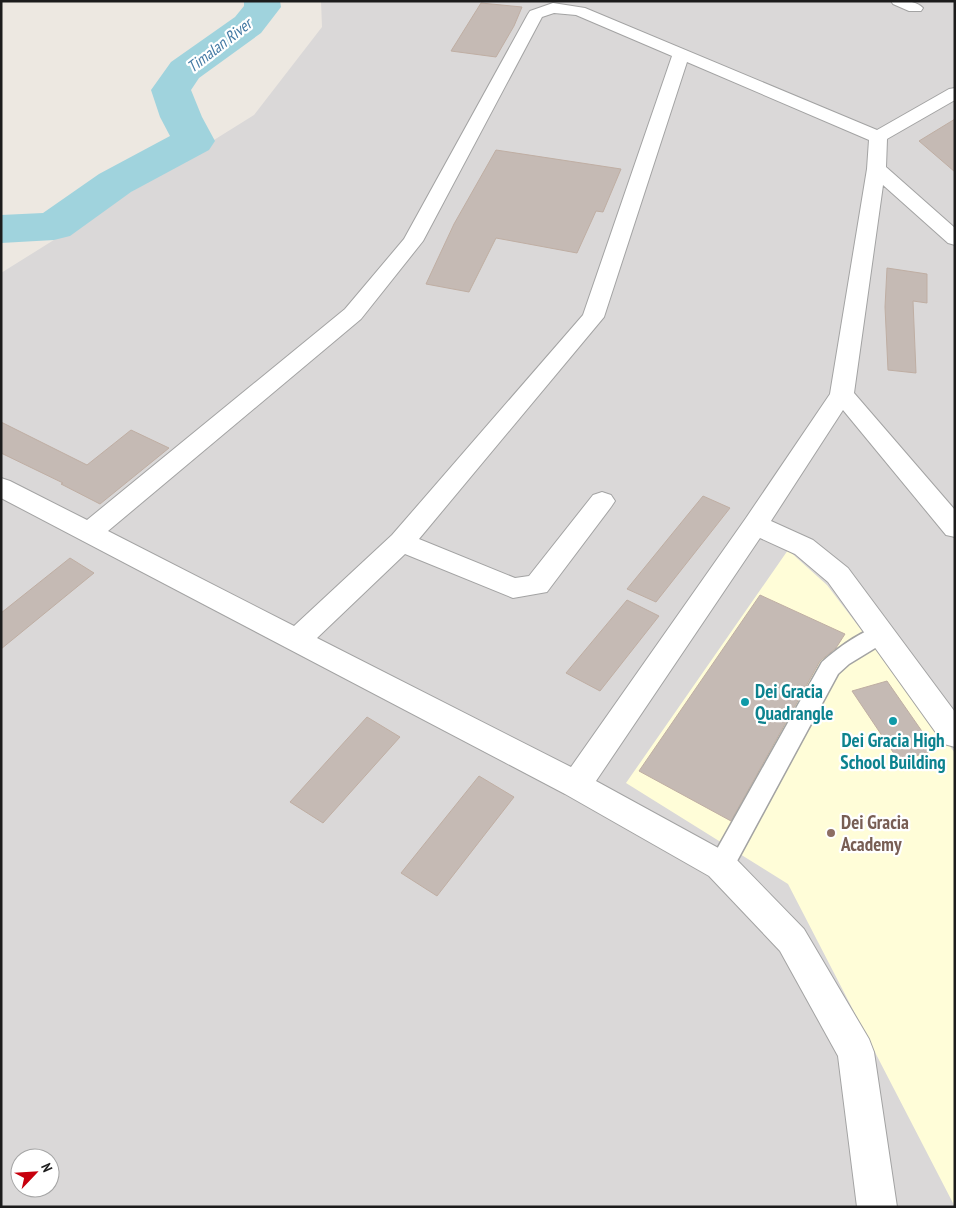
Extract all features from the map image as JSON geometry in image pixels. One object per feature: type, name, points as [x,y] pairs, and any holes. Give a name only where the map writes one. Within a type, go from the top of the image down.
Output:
[{"type":"street","points":[[898,1],[915,8]]},
{"type":"street","points":[[90,532],[353,314],[413,241],[536,14],[552,8],[579,11],[878,137]]},
{"type":"street","points":[[297,640],[401,542],[593,317],[681,54]]},
{"type":"street","points":[[878,137],[955,93]]},
{"type":"street","points":[[576,785],[755,525],[842,394],[876,168],[878,137]]},
{"type":"street","points":[[876,168],[955,239]]},
{"type":"street","points":[[842,394],[955,528]]},
{"type":"street","points":[[1,487],[576,785],[721,866],[792,940],[856,1052],[876,1207]]},
{"type":"street","points":[[401,542],[513,588],[536,585],[602,501]]},
{"type":"street","points":[[755,525],[804,546],[838,575],[955,735]]},
{"type":"lane","points":[[721,866],[830,668],[841,658],[882,633]]},
{"type":"shaded area","points":[[321,1],[955,1],[955,1207],[1,1207],[1,273],[254,115],[322,27]]},
{"type":"shaded area","name":"Dei Gracia Academy","points":[[788,550],[827,585],[955,753],[954,1205],[788,884],[626,783]]},
{"type":"building","points":[[481,3],[522,7],[514,26],[496,57],[451,51]]},
{"type":"building","points":[[955,119],[955,172],[919,141]]},
{"type":"building","points":[[496,150],[621,169],[603,212],[596,211],[577,253],[496,238],[469,292],[426,284],[454,224]]},
{"type":"building","points":[[887,268],[927,274],[927,303],[913,301],[916,373],[888,370],[885,307]]},
{"type":"building","points":[[1,422],[87,465],[131,430],[169,448],[100,504],[61,484],[63,483],[1,453]]},
{"type":"building","points":[[703,496],[730,508],[656,602],[627,589]]},
{"type":"building","points":[[70,558],[94,573],[1,649],[1,613]]},
{"type":"building","name":"Dei Gracia Quadrangle","points":[[760,595],[845,634],[836,648],[820,661],[731,821],[639,771]]},
{"type":"building","points":[[627,600],[659,616],[600,691],[566,673]]},
{"type":"building","name":"Dei Gracia High School Building","points":[[887,681],[935,750],[899,761],[852,691]]},
{"type":"building","points":[[367,717],[400,737],[323,823],[290,802]]},
{"type":"building","points":[[479,776],[514,797],[437,896],[401,873]]},
{"type":"waterway","name":"Timalan River","points":[[1,229],[54,226],[115,183],[194,141],[181,117],[171,90],[185,70],[248,25],[263,7],[262,1]]},
{"type":"place","name":"Dei Gracia Quadrangle","points":[[745,702]]},
{"type":"place","name":"Dei Gracia High School Building","points":[[893,721]]},
{"type":"place","name":"Dei Gracia Academy","points":[[831,833]]}]
